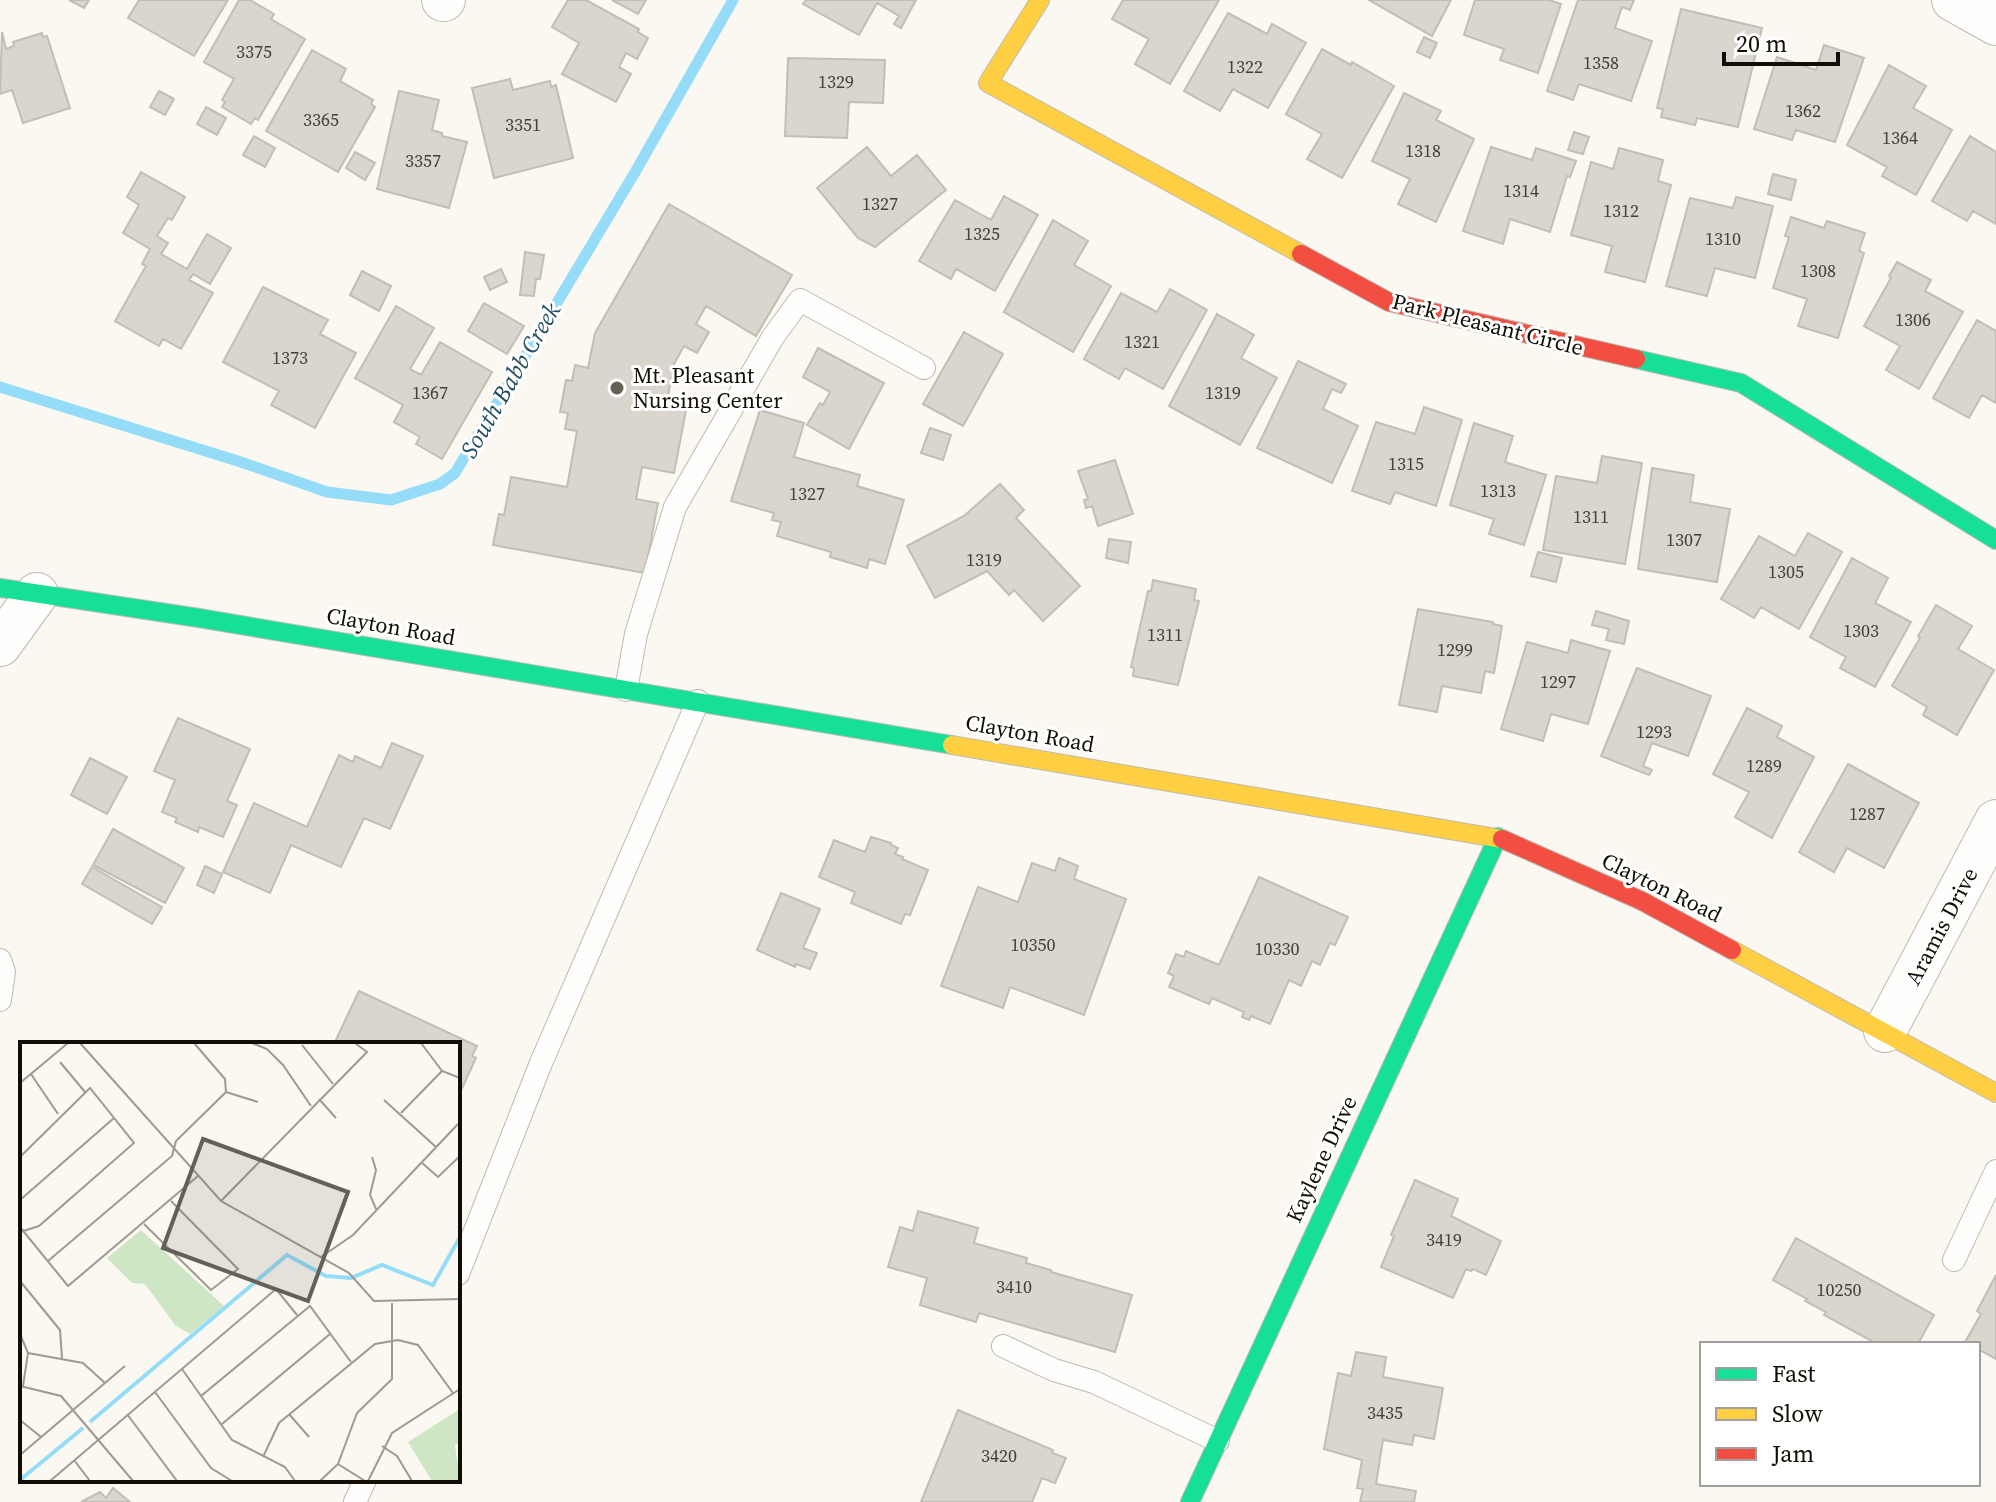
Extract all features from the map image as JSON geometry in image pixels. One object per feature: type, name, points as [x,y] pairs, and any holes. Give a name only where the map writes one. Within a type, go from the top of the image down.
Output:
[{"type":"street","name":"Park Pleasant Circle","points":[[1040,0],[988,83],[1389,302],[1741,383],[1996,540]]},
{"type":"street","points":[[1953,0],[1996,24]]},
{"type":"street","points":[[0,645],[19,591]]},
{"type":"street","name":"Clayton Road","points":[[19,591],[199,618],[1498,837],[1642,901],[1996,1093]]},
{"type":"street","name":"Aramis Drive","points":[[1885,1031],[1996,821]]},
{"type":"street","name":"Kaylene Drive","points":[[1190,1502],[1498,837]]},
{"type":"lane","points":[[626,690],[636,634],[675,507],[773,337],[800,300],[924,368]]},
{"type":"lane","points":[[460,1269],[541,1063],[698,701]]},
{"type":"lane","points":[[0,960],[4,972],[0,1000]]},
{"type":"lane","points":[[1954,1260],[1996,1171]]},
{"type":"lane","points":[[1003,1346],[1054,1370],[1094,1382],[1218,1441]]},
{"type":"lane","points":[[355,1502],[364,1482]]},
{"type":"building","points":[[69,0],[89,0],[84,8]]},
{"type":"building","points":[[139,0],[228,0],[194,56],[128,18]]},
{"type":"building","points":[[239,0],[250,0],[274,14],[271,19],[305,39],[258,120],[255,118],[251,124],[222,107],[225,102],[222,100],[234,79],[204,62]]},
{"type":"building","points":[[568,0],[586,0],[639,29],[638,32],[648,38],[637,59],[626,53],[619,67],[631,74],[616,102],[562,74],[579,43],[552,27]]},
{"type":"building","points":[[612,0],[646,0],[638,14]]},
{"type":"building","points":[[806,0],[916,0],[901,28],[894,24],[899,16],[877,3],[859,35],[803,4]]},
{"type":"building","points":[[1123,0],[1219,0],[1170,84],[1135,64],[1149,39],[1112,19]]},
{"type":"building","points":[[1369,0],[1451,0],[1432,36]]},
{"type":"building","points":[[1475,0],[1549,0],[1561,4],[1538,73],[1500,60],[1504,49],[1464,35]]},
{"type":"building","points":[[1578,0],[1634,0],[1630,10],[1622,7],[1615,28],[1652,41],[1631,101],[1579,84],[1573,100],[1547,91]]},
{"type":"building","points":[[1681,9],[1762,28],[1738,127],[1697,118],[1695,125],[1661,117],[1663,109],[1657,108]]},
{"type":"building","points":[[1228,13],[1267,34],[1272,24],[1306,43],[1268,108],[1233,89],[1220,111],[1184,91]]},
{"type":"building","points":[[2,32],[6,49],[14,46],[13,42],[42,33],[43,37],[47,36],[70,108],[23,123],[12,90],[0,94]]},
{"type":"building","points":[[1424,37],[1437,43],[1430,58],[1417,52]]},
{"type":"building","points":[[1824,45],[1864,58],[1835,142],[1796,130],[1792,140],[1754,129],[1777,57],[1816,70]]},
{"type":"building","points":[[1322,49],[1394,86],[1342,178],[1307,159],[1322,134],[1286,114]]},
{"type":"building","points":[[312,50],[346,69],[340,81],[373,100],[371,104],[375,107],[338,172],[266,131]]},
{"type":"building","points":[[788,58],[885,60],[883,103],[849,102],[847,138],[785,136]]},
{"type":"building","points":[[1889,65],[1926,86],[1913,108],[1952,130],[1916,195],[1882,176],[1887,167],[1847,145]]},
{"type":"building","points":[[510,79],[513,90],[550,81],[551,87],[556,85],[573,158],[494,178],[472,88]]},
{"type":"building","points":[[159,91],[174,99],[165,115],[150,107]]},
{"type":"building","points":[[399,91],[439,100],[432,130],[442,133],[442,136],[467,142],[449,208],[377,189]]},
{"type":"building","points":[[1404,93],[1441,111],[1436,120],[1474,139],[1436,222],[1398,204],[1410,179],[1372,161]]},
{"type":"building","points":[[206,107],[226,118],[217,135],[197,124]]},
{"type":"building","points":[[1574,132],[1589,137],[1583,154],[1568,150]]},
{"type":"building","points":[[254,136],[275,148],[265,167],[243,155]]},
{"type":"building","points":[[1970,136],[1996,152],[1996,224],[1973,211],[1967,221],[1932,201]]},
{"type":"building","points":[[867,147],[891,176],[917,155],[946,190],[875,247],[858,238],[817,188]]},
{"type":"building","points":[[1491,147],[1532,160],[1536,148],[1576,161],[1570,177],[1567,176],[1550,232],[1510,219],[1503,244],[1463,231]]},
{"type":"building","points":[[1619,148],[1663,160],[1658,181],[1671,185],[1645,282],[1605,272],[1612,246],[1571,235],[1591,162],[1613,169]]},
{"type":"building","points":[[355,152],[375,163],[365,180],[346,168]]},
{"type":"building","points":[[141,172],[185,197],[172,220],[168,218],[157,236],[168,243],[161,254],[187,269],[207,234],[231,248],[210,284],[193,274],[189,280],[213,293],[181,349],[163,339],[159,346],[115,321],[146,266],[142,264],[150,249],[123,233],[139,205],[127,197]]},
{"type":"building","points":[[1773,174],[1796,180],[1791,200],[1768,194]]},
{"type":"building","points":[[1004,196],[1038,215],[995,291],[956,269],[951,279],[919,261],[955,200],[991,220]]},
{"type":"building","points":[[1736,197],[1773,206],[1755,278],[1715,268],[1707,296],[1666,286],[1690,198],[1733,208]]},
{"type":"building","name":"Mt. Pleasant Nursing Center","points":[[669,204],[792,275],[756,336],[706,306],[696,324],[709,332],[697,353],[684,346],[674,364],[668,396],[688,400],[674,473],[642,467],[636,499],[658,503],[645,573],[493,545],[499,514],[504,515],[511,477],[567,487],[577,431],[565,429],[568,413],[560,412],[566,380],[572,381],[575,365],[588,368],[595,333]]},
{"type":"building","points":[[1791,217],[1824,228],[1827,221],[1865,233],[1859,251],[1864,253],[1838,338],[1798,326],[1807,299],[1773,288],[1789,237],[1785,236]]},
{"type":"building","points":[[1053,220],[1088,241],[1074,265],[1111,286],[1073,352],[1004,312]]},
{"type":"building","points":[[525,252],[544,255],[534,296],[520,295]]},
{"type":"building","points":[[1897,262],[1931,280],[1925,291],[1963,312],[1919,389],[1886,370],[1900,346],[1864,326]]},
{"type":"building","points":[[501,269],[507,282],[490,290],[484,277]]},
{"type":"building","points":[[362,271],[391,286],[379,311],[350,295]]},
{"type":"building","points":[[263,287],[328,320],[320,334],[356,353],[315,428],[271,405],[279,391],[223,362]]},
{"type":"building","points":[[1170,289],[1207,310],[1163,389],[1125,368],[1119,379],[1084,359],[1121,293],[1157,312]]},
{"type":"building","points":[[484,303],[524,326],[507,354],[468,331]]},
{"type":"building","points":[[396,306],[434,328],[410,369],[421,375],[440,342],[492,372],[442,459],[416,444],[420,437],[394,422],[403,405],[355,378]]},
{"type":"building","points":[[1217,314],[1254,335],[1241,358],[1277,378],[1240,445],[1169,406]]},
{"type":"building","points":[[1977,320],[1996,331],[1996,403],[1982,395],[1969,418],[1933,398]]},
{"type":"building","points":[[964,332],[1003,354],[963,426],[923,404]]},
{"type":"building","points":[[818,348],[884,383],[849,449],[807,425],[830,392],[803,377]]},
{"type":"building","points":[[1298,361],[1346,384],[1341,393],[1332,389],[1323,409],[1358,426],[1332,483],[1257,448]]},
{"type":"building","points":[[1424,407],[1462,420],[1436,506],[1395,492],[1390,504],[1352,491],[1376,422],[1415,434]]},
{"type":"building","points":[[760,410],[804,423],[794,457],[860,475],[857,486],[904,500],[885,564],[869,559],[867,568],[830,557],[831,552],[777,536],[781,522],[772,520],[774,513],[731,501]]},
{"type":"building","points":[[1474,423],[1513,436],[1505,462],[1546,475],[1524,545],[1489,534],[1494,519],[1450,505]]},
{"type":"building","points":[[930,428],[951,435],[943,460],[921,453]]},
{"type":"building","points":[[1602,456],[1642,463],[1625,564],[1543,550],[1556,476],[1597,483]]},
{"type":"building","points":[[1115,460],[1133,514],[1098,526],[1092,506],[1086,508],[1084,500],[1088,499],[1078,471]]},
{"type":"building","points":[[1652,468],[1694,475],[1690,502],[1730,509],[1717,582],[1638,569]]},
{"type":"building","points":[[1000,484],[1024,510],[1016,518],[1080,586],[1043,621],[1014,590],[1009,595],[987,571],[935,598],[907,546],[964,516]]},
{"type":"building","points":[[1808,533],[1842,552],[1799,629],[1761,607],[1754,618],[1721,599],[1759,536],[1795,556]]},
{"type":"building","points":[[1109,539],[1131,542],[1128,563],[1106,558]]},
{"type":"building","points":[[1538,552],[1562,558],[1556,582],[1531,576]]},
{"type":"building","points":[[1852,558],[1888,578],[1875,603],[1911,622],[1875,687],[1840,668],[1846,657],[1810,637]]},
{"type":"building","points":[[1153,580],[1196,589],[1194,600],[1199,601],[1178,685],[1133,676],[1134,668],[1131,667]]},
{"type":"building","points":[[1936,605],[1972,626],[1958,649],[1994,670],[1957,735],[1923,715],[1927,707],[1892,686]]},
{"type":"building","points":[[1418,609],[1502,626],[1494,673],[1485,671],[1481,693],[1442,686],[1437,712],[1399,705]]},
{"type":"building","points":[[1596,611],[1629,621],[1624,644],[1606,640],[1609,629],[1592,625]]},
{"type":"building","points":[[1571,640],[1610,651],[1588,724],[1551,714],[1543,741],[1501,729],[1527,642],[1568,653]]},
{"type":"building","points":[[1637,668],[1711,696],[1688,756],[1652,743],[1643,766],[1652,770],[1649,775],[1601,756]]},
{"type":"building","points":[[1747,708],[1782,726],[1777,737],[1814,757],[1772,838],[1735,817],[1749,792],[1713,774]]},
{"type":"building","points":[[178,718],[250,749],[227,801],[237,805],[223,837],[199,827],[198,832],[175,822],[177,818],[162,812],[175,780],[154,771]]},
{"type":"building","points":[[392,743],[423,756],[390,829],[364,818],[341,867],[291,845],[270,893],[223,872],[254,803],[307,827],[339,755],[353,762],[355,756],[381,768]]},
{"type":"building","points":[[90,758],[127,777],[107,814],[71,795]]},
{"type":"building","points":[[1848,764],[1919,803],[1884,868],[1847,848],[1834,872],[1799,852]]},
{"type":"building","points":[[113,829],[184,868],[165,903],[93,865]]},
{"type":"building","points":[[871,837],[891,843],[898,848],[895,854],[928,870],[910,915],[905,914],[901,924],[851,903],[855,892],[819,877],[834,840],[865,852]]},
{"type":"building","points":[[1059,858],[1078,866],[1074,879],[1126,899],[1084,1015],[1010,987],[1003,1008],[941,986],[978,887],[1018,902],[1032,863],[1055,871]]},
{"type":"building","points":[[205,866],[222,874],[214,893],[197,885]]},
{"type":"building","points":[[92,867],[162,907],[152,924],[82,884]]},
{"type":"building","points":[[1259,877],[1348,917],[1335,945],[1330,943],[1320,965],[1312,961],[1301,986],[1289,980],[1270,1024],[1251,1016],[1249,1020],[1242,1017],[1244,1012],[1212,998],[1209,1004],[1169,987],[1174,976],[1168,973],[1176,954],[1184,957],[1186,951],[1219,965]]},
{"type":"building","points":[[781,893],[820,909],[803,948],[817,953],[810,969],[796,964],[795,967],[757,950]]},
{"type":"building","points":[[359,991],[477,1046],[472,1056],[476,1058],[460,1093],[460,1042],[335,1042]]},
{"type":"building","points":[[1415,1180],[1458,1199],[1451,1216],[1501,1241],[1486,1275],[1466,1269],[1453,1298],[1381,1267]]},
{"type":"building","points":[[918,1211],[978,1228],[974,1243],[1027,1258],[1026,1263],[1051,1272],[1132,1295],[1115,1352],[979,1313],[976,1322],[920,1305],[927,1278],[888,1267],[900,1227],[913,1231]]},
{"type":"building","points":[[1796,1238],[1934,1315],[1919,1342],[1873,1342],[1824,1315],[1826,1312],[1773,1280]]},
{"type":"building","points":[[1996,1275],[1996,1359],[1980,1350],[1980,1342],[1965,1342],[1981,1314],[1977,1311]]},
{"type":"building","points":[[1356,1352],[1386,1357],[1383,1377],[1443,1388],[1434,1439],[1414,1435],[1412,1445],[1383,1440],[1376,1484],[1416,1491],[1414,1502],[1360,1502],[1363,1489],[1357,1488],[1362,1460],[1324,1449],[1338,1373],[1351,1376]]},
{"type":"building","points":[[958,1410],[1066,1458],[1055,1483],[1042,1478],[1032,1502],[921,1502]]},
{"type":"building","points":[[113,1488],[130,1502],[81,1502],[100,1492],[106,1498]]},
{"type":"waterway","name":"South Babb Creek","points":[[0,387],[327,492],[391,500],[440,484],[455,473],[634,174],[733,0]]},
{"type":"traffic: fast","points":[[1636,359],[1741,383],[1996,540]]},
{"type":"traffic: fast","points":[[0,588],[199,618],[952,745]]},
{"type":"traffic: fast","points":[[1190,1502],[1498,837]]},
{"type":"traffic: slow","points":[[1040,0],[988,83],[1301,254]]},
{"type":"traffic: slow","points":[[952,745],[1502,839]]},
{"type":"traffic: slow","points":[[1732,950],[1996,1093]]},
{"type":"traffic: jam","points":[[1301,254],[1389,302],[1636,359]]},
{"type":"traffic: jam","points":[[1502,839],[1642,901],[1732,950]]},
{"type":"place","name":"Mt. Pleasant Nursing Center","points":[[617,388]]}]
